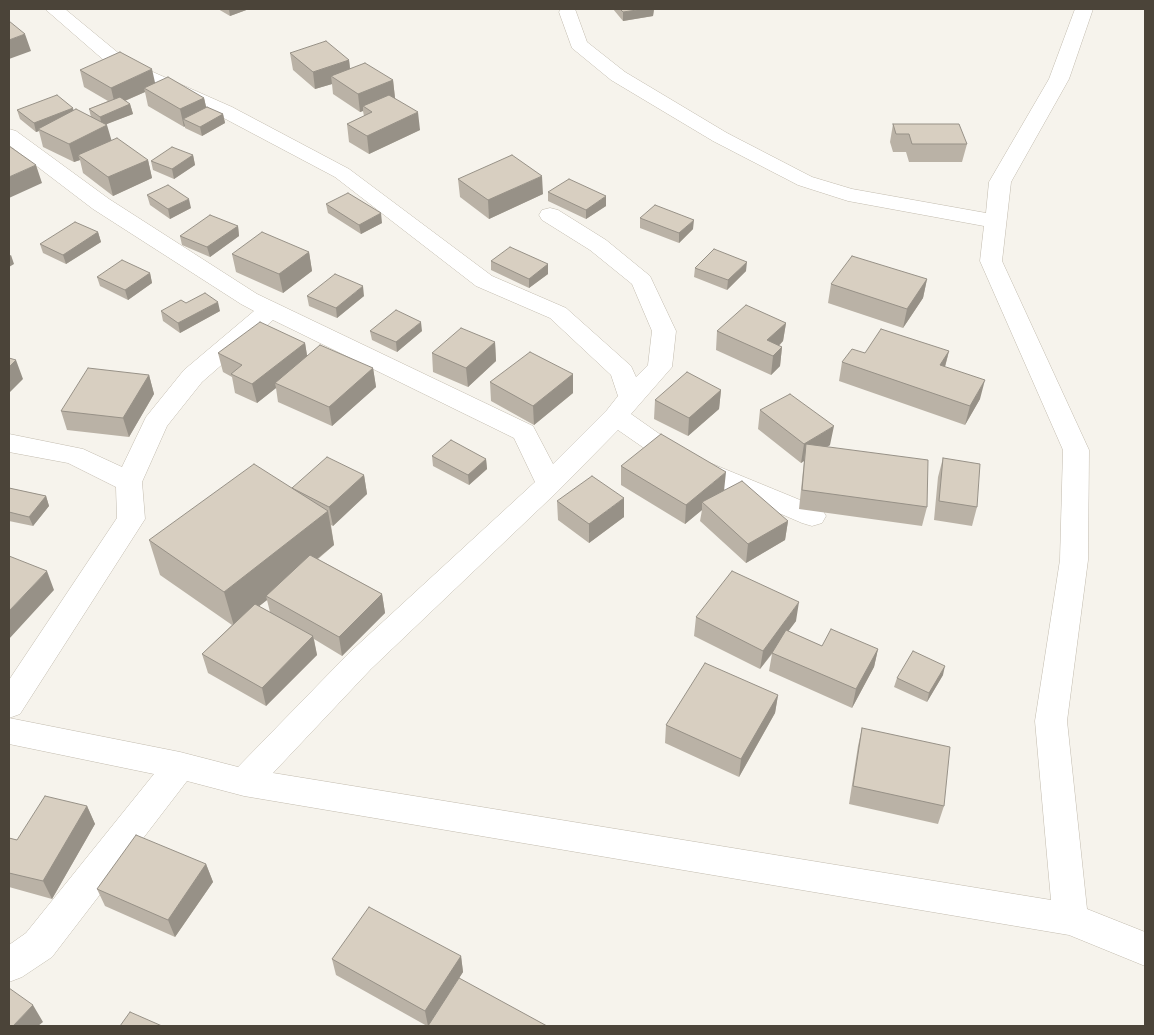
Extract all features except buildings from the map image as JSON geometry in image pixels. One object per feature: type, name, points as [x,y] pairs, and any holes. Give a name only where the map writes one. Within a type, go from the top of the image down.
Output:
[{"type":"street","points":[[54,9],[121,66],[224,111],[342,173],[484,282],[558,313],[622,372],[623,407],[679,460],[812,516]]},
{"type":"street","points":[[1070,919],[1051,720],[1074,560],[1076,450],[991,261],[1000,182],[1060,79],[1084,9]]},
{"type":"street","points":[[568,12],[579,44],[618,76],[720,137],[805,181],[848,195],[995,221]]},
{"type":"street","points":[[9,134],[101,204],[249,299],[524,432],[549,484]]},
{"type":"street","points":[[244,782],[360,661],[549,484],[660,367],[664,331],[642,281],[598,245],[550,215]]},
{"type":"street","points":[[9,706],[131,519],[129,482],[155,423],[193,376],[271,309]]},
{"type":"street","points":[[9,443],[74,455],[129,482]]},
{"type":"street","points":[[9,731],[180,766],[244,782],[1070,919],[1145,949]]},
{"type":"street","points":[[9,964],[39,945],[180,766]]}]
